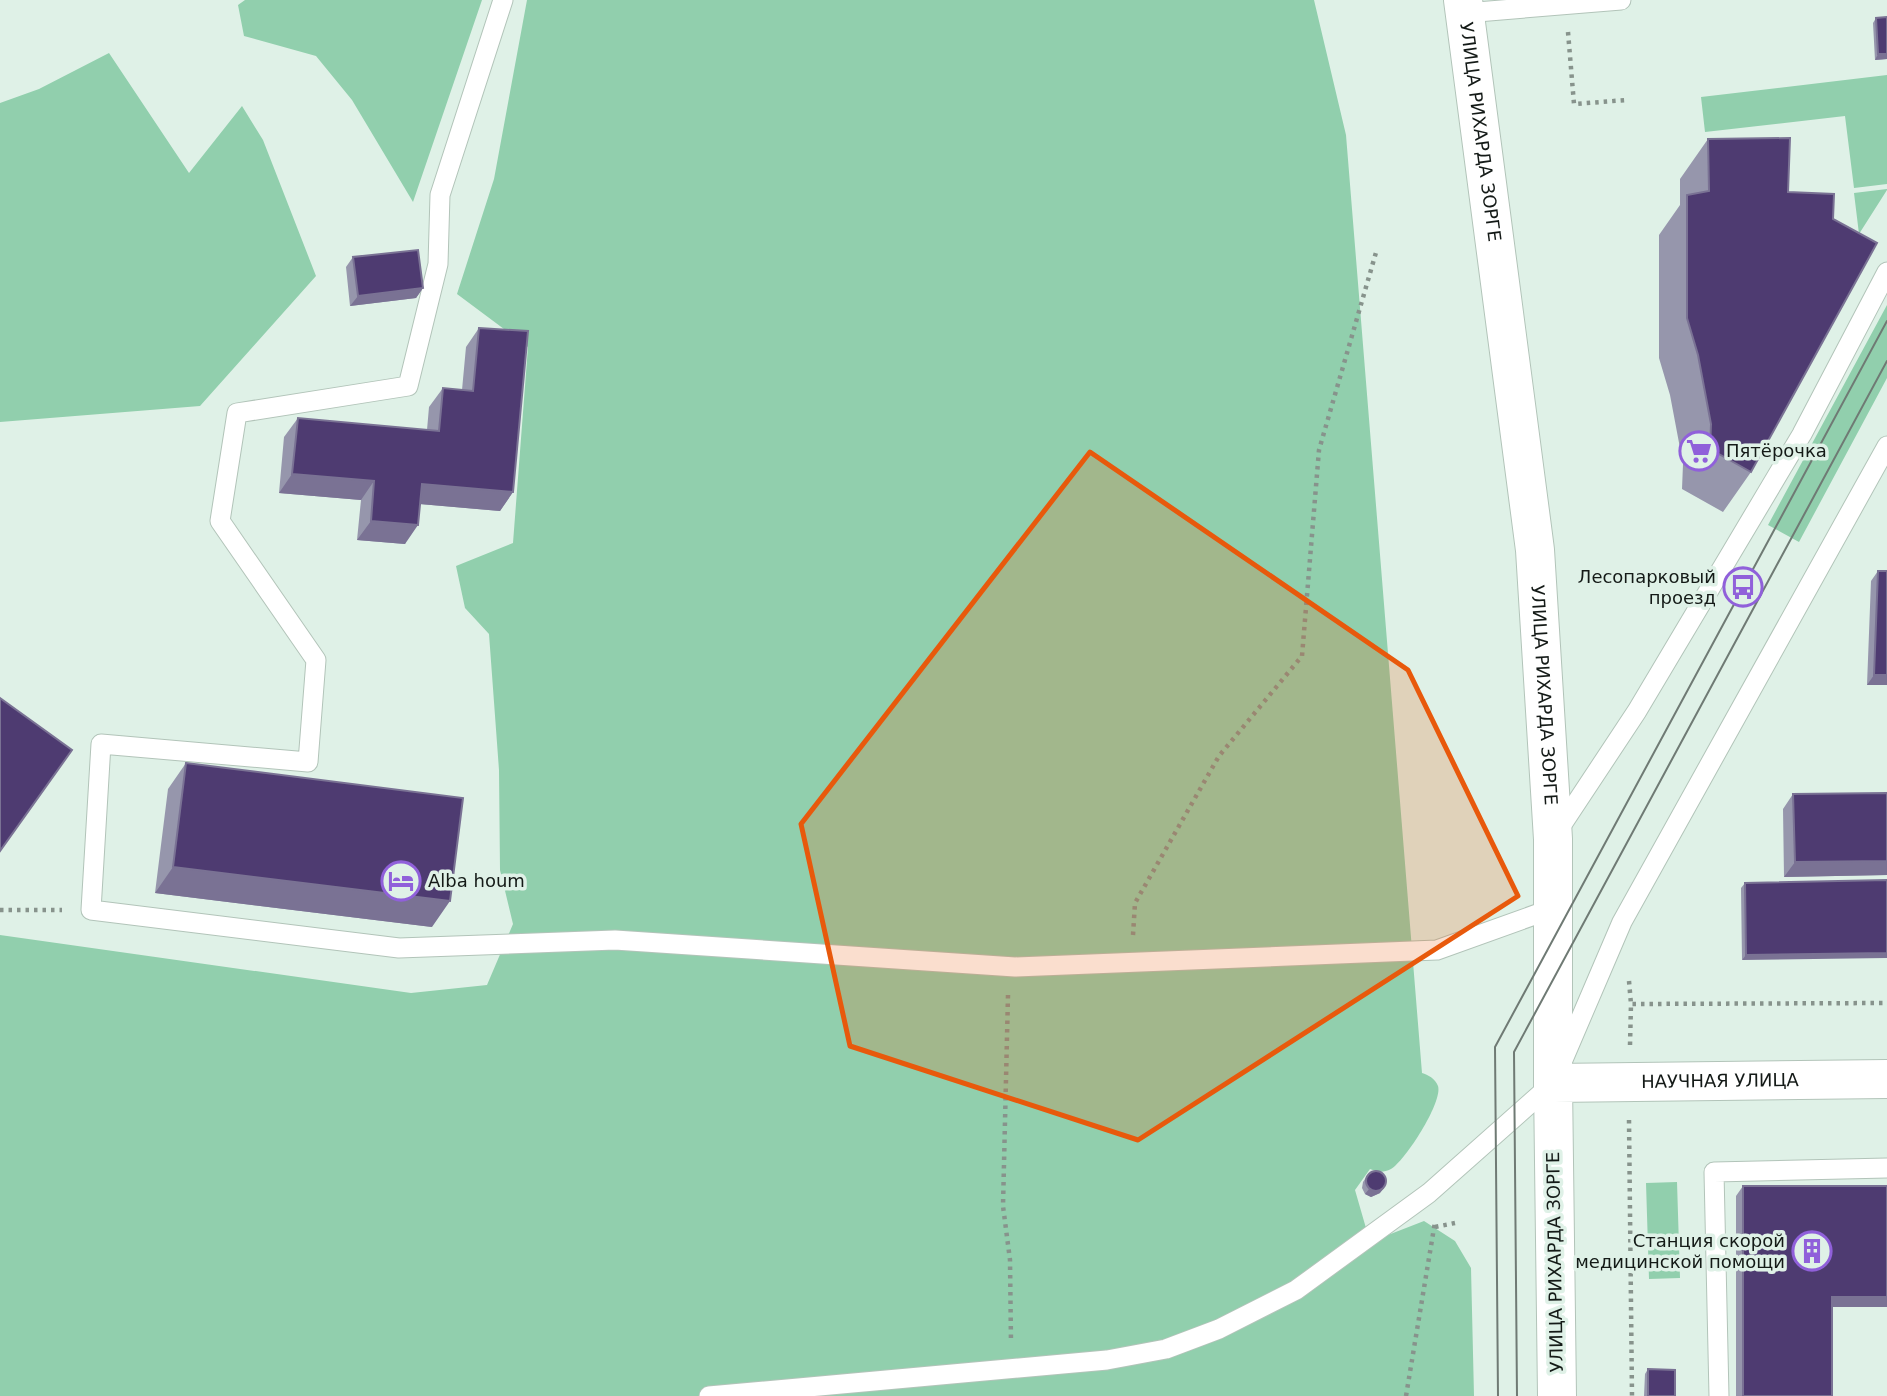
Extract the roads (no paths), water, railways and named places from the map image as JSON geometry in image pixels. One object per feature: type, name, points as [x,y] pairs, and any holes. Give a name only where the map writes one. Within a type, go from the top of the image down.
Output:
[{"type":"street","name":"УЛИЦА РИХАРДА ЗОРГЕ","points":[[1464,6],[1535,550],[1555,908],[1553,1083],[1557,1396]]},
{"type":"street","name":"НАУЧНАЯ УЛИЦА","points":[[1553,1083],[1887,1079]]},
{"type":"lane","points":[[503,0],[440,195],[438,264],[408,386],[237,413],[220,521],[316,660],[308,762],[101,744],[91,910],[399,948],[615,940],[1015,967],[1437,950],[1555,908]]},
{"type":"lane","points":[[1464,6],[1621,0]]},
{"type":"lane","points":[[1553,838],[1637,711],[1802,434],[1887,272]]},
{"type":"lane","points":[[709,1396],[1107,1360],[1166,1349],[1219,1329],[1296,1290],[1429,1194],[1553,1083],[1622,922],[1887,446]]},
{"type":"lane","points":[[1719,1396],[1714,1172],[1887,1168]]},
{"type":"tram line","points":[[1498,1396],[1495,1047],[1887,321]]},
{"type":"tram line","points":[[1517,1396],[1514,1052],[1887,361]]},
{"type":"place","name":"Пятёрочка","points":[[1699,451]]},
{"type":"place","name":"Лесопарковый проезд","points":[[1743,587]]},
{"type":"place","name":"Alba houm","points":[[401,881]]},
{"type":"place","name":"Станция скорой медицинской помощи","points":[[1812,1251]]}]
